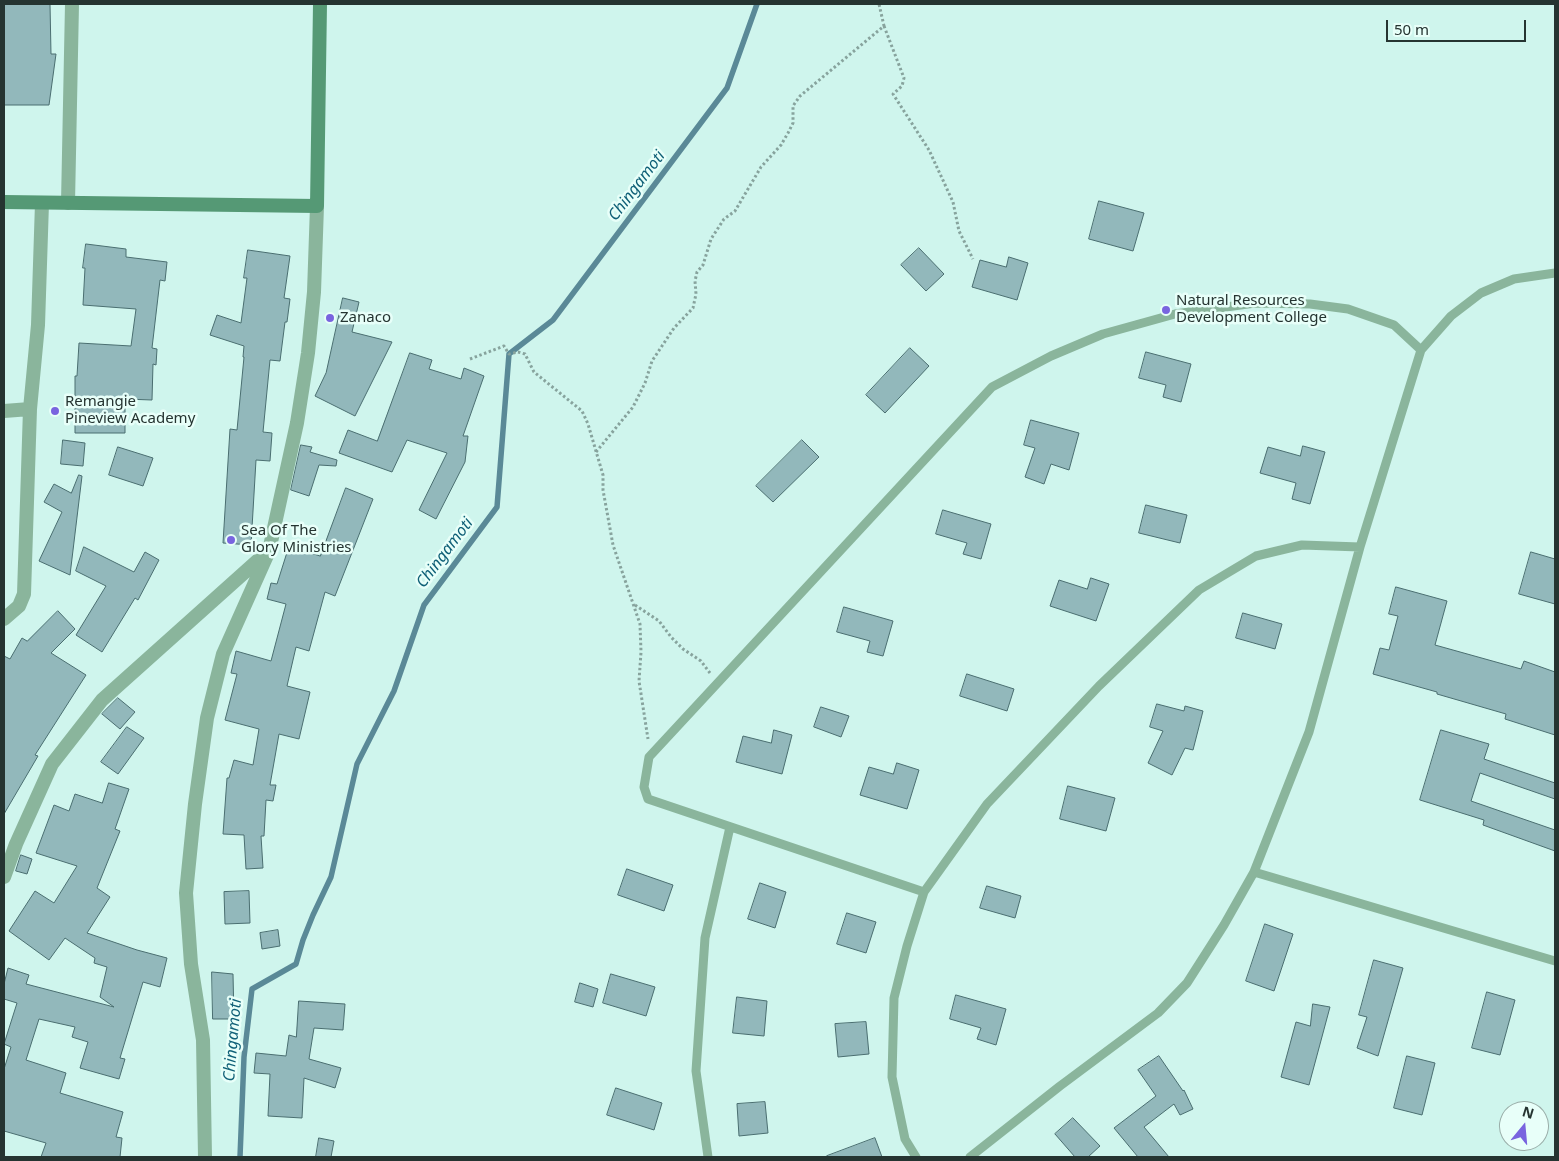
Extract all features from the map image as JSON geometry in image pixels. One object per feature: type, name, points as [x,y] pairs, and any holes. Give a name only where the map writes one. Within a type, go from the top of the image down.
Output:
[{"type":"main road","points":[[4,202],[317,206],[320,4]]},
{"type":"street","points":[[68,203],[72,4]]},
{"type":"street","points":[[4,619],[18,606],[24,594],[30,409],[38,325],[42,203]]},
{"type":"street","points":[[204,1157],[204,1040],[191,964],[186,893],[195,804],[207,718],[224,654],[269,550],[297,424],[308,354],[314,292],[317,206]]},
{"type":"street","points":[[4,412],[30,409]]},
{"type":"street","points":[[4,877],[16,844],[52,764],[102,700],[269,550]]},
{"type":"lane","points":[[970,1157],[1060,1086],[1158,1013],[1187,983],[1224,925],[1254,872],[1309,732],[1360,547],[1421,350],[1451,316],[1481,293],[1514,279],[1555,273]]},
{"type":"lane","points":[[924,892],[648,799],[644,787],[649,757],[992,387],[1050,356],[1103,334],[1175,314],[1255,303],[1310,304],[1348,309],[1394,325],[1421,350]]},
{"type":"lane","points":[[916,1157],[905,1139],[892,1077],[894,998],[906,946],[924,892],[987,804],[1099,686],[1199,590],[1256,556],[1302,545],[1360,547]]},
{"type":"lane","points":[[708,1157],[696,1071],[705,938],[730,827]]},
{"type":"lane","points":[[1254,872],[1555,961]]},
{"type":"path","points":[[879,4],[884,26],[904,78],[902,86],[893,94],[929,150],[952,202],[959,231],[973,259]]},
{"type":"path","points":[[596,452],[633,407],[645,383],[652,361],[674,328],[693,308],[696,294],[694,281],[697,272],[703,265],[711,239],[724,219],[735,211],[761,167],[788,133],[793,123],[793,106],[800,96],[884,26]]},
{"type":"path","points":[[470,359],[504,346],[509,354],[518,352],[525,354],[534,372],[582,411],[588,424],[603,475],[604,500],[613,545],[640,624],[639,688],[649,757]]},
{"type":"path","points":[[634,604],[659,621],[683,650],[702,661],[715,685]]},
{"type":"building","points":[[4,4],[50,4],[51,54],[56,54],[49,105],[4,105]]},
{"type":"building","points":[[1099,201],[1144,213],[1133,251],[1089,239]]},
{"type":"building","points":[[86,244],[126,249],[126,257],[167,262],[165,281],[160,280],[152,348],[157,349],[156,365],[153,364],[152,400],[125,399],[125,433],[75,433],[75,376],[77,376],[79,343],[131,346],[136,309],[83,305],[85,268],[83,268]]},
{"type":"building","points":[[919,248],[944,274],[926,291],[901,265]]},
{"type":"building","points":[[248,250],[290,256],[284,298],[290,299],[280,361],[270,360],[263,432],[272,433],[270,461],[256,460],[251,545],[223,543],[230,429],[237,430],[244,346],[210,335],[217,315],[241,323],[247,278],[244,278]]},
{"type":"building","points":[[1009,257],[1028,263],[1017,300],[972,287],[980,260],[1006,267]]},
{"type":"building","points":[[343,298],[359,302],[352,332],[392,342],[355,416],[315,396],[326,373]]},
{"type":"building","points":[[910,348],[929,366],[885,413],[866,395]]},
{"type":"building","points":[[1146,352],[1191,364],[1181,402],[1163,397],[1166,385],[1139,378]]},
{"type":"building","points":[[410,353],[432,360],[429,369],[461,379],[464,368],[484,376],[463,436],[468,436],[465,462],[436,519],[419,510],[447,453],[407,440],[392,472],[339,453],[348,430],[377,441]]},
{"type":"building","points":[[1031,420],[1079,433],[1069,470],[1051,464],[1044,484],[1025,477],[1035,448],[1024,445]]},
{"type":"building","points":[[63,440],[85,443],[83,466],[61,464]]},
{"type":"building","points":[[802,440],[819,457],[773,502],[756,486]]},
{"type":"building","points":[[301,445],[312,447],[310,452],[337,460],[336,466],[319,465],[309,496],[291,490]]},
{"type":"building","points":[[1303,446],[1325,452],[1310,504],[1292,499],[1296,483],[1260,473],[1268,447],[1300,456]]},
{"type":"building","points":[[118,447],[153,458],[143,486],[109,475]]},
{"type":"building","points":[[79,475],[82,476],[70,575],[39,561],[62,512],[44,502],[54,484],[71,493]]},
{"type":"building","points":[[346,488],[373,499],[335,596],[325,592],[309,651],[296,647],[287,686],[310,692],[299,739],[279,734],[270,785],[276,785],[273,801],[266,800],[264,836],[261,836],[263,868],[246,869],[244,835],[223,834],[227,778],[229,778],[234,760],[253,765],[259,729],[225,720],[237,674],[231,673],[236,651],[271,661],[286,604],[267,599],[271,583],[277,584],[289,546],[320,556]]},
{"type":"building","points":[[1146,505],[1187,515],[1180,543],[1139,533]]},
{"type":"building","points":[[943,510],[991,524],[981,559],[963,554],[967,543],[936,534]]},
{"type":"building","points":[[84,547],[134,572],[145,552],[159,560],[138,600],[135,598],[102,652],[76,635],[106,586],[76,571]]},
{"type":"building","points":[[1531,552],[1555,559],[1555,604],[1519,594]]},
{"type":"building","points":[[1091,578],[1109,584],[1096,621],[1050,606],[1059,580],[1087,589]]},
{"type":"building","points":[[1396,587],[1447,601],[1435,645],[1521,669],[1524,661],[1555,672],[1555,735],[1505,719],[1506,714],[1373,674],[1380,648],[1389,650],[1398,616],[1389,614]]},
{"type":"building","points":[[844,607],[893,621],[883,656],[867,652],[870,641],[837,632]]},
{"type":"building","points":[[58,611],[75,629],[51,653],[86,675],[35,755],[38,756],[4,814],[4,656],[10,659],[22,638],[27,641]]},
{"type":"building","points":[[1243,613],[1282,624],[1275,649],[1236,638]]},
{"type":"building","points":[[967,674],[1014,689],[1007,711],[960,696]]},
{"type":"building","points":[[118,698],[135,712],[120,729],[102,714]]},
{"type":"building","points":[[1157,704],[1184,711],[1185,706],[1203,711],[1193,750],[1185,748],[1172,775],[1148,763],[1163,731],[1150,727]]},
{"type":"building","points":[[821,707],[849,716],[841,737],[814,727]]},
{"type":"building","points":[[127,727],[144,738],[118,774],[101,762]]},
{"type":"building","points":[[774,730],[792,735],[782,774],[736,762],[743,736],[771,743]]},
{"type":"building","points":[[1441,730],[1489,744],[1484,759],[1555,783],[1555,799],[1480,773],[1471,801],[1555,830],[1555,851],[1483,825],[1484,820],[1420,800]]},
{"type":"building","points":[[897,763],[919,770],[907,809],[860,795],[869,767],[893,774]]},
{"type":"building","points":[[109,783],[129,789],[115,829],[120,831],[97,888],[110,897],[87,933],[167,958],[160,987],[143,982],[120,1058],[125,1059],[119,1079],[80,1068],[88,1042],[72,1037],[75,1027],[39,1019],[26,1060],[66,1073],[60,1093],[123,1112],[116,1137],[122,1138],[120,1157],[41,1157],[46,1143],[4,1131],[4,1069],[11,1047],[4,1044],[17,1003],[4,999],[4,984],[8,968],[29,975],[26,984],[114,1007],[100,997],[107,967],[94,963],[95,958],[65,938],[49,960],[9,931],[35,891],[54,903],[77,866],[36,853],[54,805],[69,811],[75,794],[102,803]]},
{"type":"building","points":[[1068,786],[1115,798],[1106,831],[1060,819]]},
{"type":"building","points":[[21,855],[32,859],[27,874],[16,871]]},
{"type":"building","points":[[627,869],[673,885],[664,911],[618,895]]},
{"type":"building","points":[[760,883],[786,892],[775,928],[748,919]]},
{"type":"building","points":[[987,886],[1021,896],[1015,918],[980,908]]},
{"type":"building","points":[[249,891],[250,923],[225,924],[224,892]]},
{"type":"building","points":[[847,913],[876,922],[866,953],[837,944]]},
{"type":"building","points":[[1265,924],[1293,934],[1274,991],[1246,981]]},
{"type":"building","points":[[278,930],[280,946],[262,949],[260,933]]},
{"type":"building","points":[[1374,960],[1403,968],[1378,1056],[1357,1048],[1367,1017],[1359,1015]]},
{"type":"building","points":[[212,972],[233,974],[234,1019],[213,1019]]},
{"type":"building","points":[[611,974],[655,987],[646,1016],[603,1003]]},
{"type":"building","points":[[580,983],[598,989],[593,1007],[575,1002]]},
{"type":"building","points":[[1487,992],[1515,1000],[1500,1055],[1472,1048]]},
{"type":"building","points":[[956,995],[1006,1009],[996,1045],[977,1039],[981,1028],[950,1019]]},
{"type":"building","points":[[737,997],[767,1001],[764,1036],[733,1033]]},
{"type":"building","points":[[299,1001],[345,1004],[343,1030],[314,1028],[309,1059],[341,1068],[335,1088],[304,1078],[302,1118],[268,1116],[270,1074],[254,1073],[256,1053],[286,1056],[289,1035],[296,1037]]},
{"type":"building","points":[[1313,1004],[1330,1007],[1309,1085],[1281,1077],[1296,1022],[1310,1026]]},
{"type":"building","points":[[866,1022],[869,1054],[838,1057],[835,1024]]},
{"type":"building","points":[[1159,1056],[1184,1090],[1193,1109],[1180,1115],[1174,1104],[1144,1127],[1169,1157],[1138,1157],[1114,1128],[1156,1096],[1138,1070]]},
{"type":"building","points":[[1407,1056],[1435,1063],[1422,1115],[1394,1108]]},
{"type":"building","points":[[616,1088],[662,1103],[654,1130],[607,1115]]},
{"type":"building","points":[[765,1102],[768,1133],[739,1136],[737,1104]]},
{"type":"building","points":[[1073,1118],[1100,1146],[1088,1157],[1075,1157],[1055,1134]]},
{"type":"building","points":[[319,1138],[334,1141],[331,1157],[316,1157]]},
{"type":"building","points":[[875,1138],[882,1157],[827,1156]]},
{"type":"waterway","name":"Chingamoti","points":[[240,1157],[244,1057],[252,989],[296,964],[313,915],[331,877],[357,764],[394,691],[424,605],[497,507],[509,354],[553,320],[727,88],[757,4]]},
{"type":"place","name":"Natural Resources Development College","points":[[1166,310]]},
{"type":"place","name":"Zanaco","points":[[330,318]]},
{"type":"place","name":"Remangie Pineview Academy","points":[[55,411]]},
{"type":"place","name":"Sea Of The Glory Ministries","points":[[231,540]]}]
